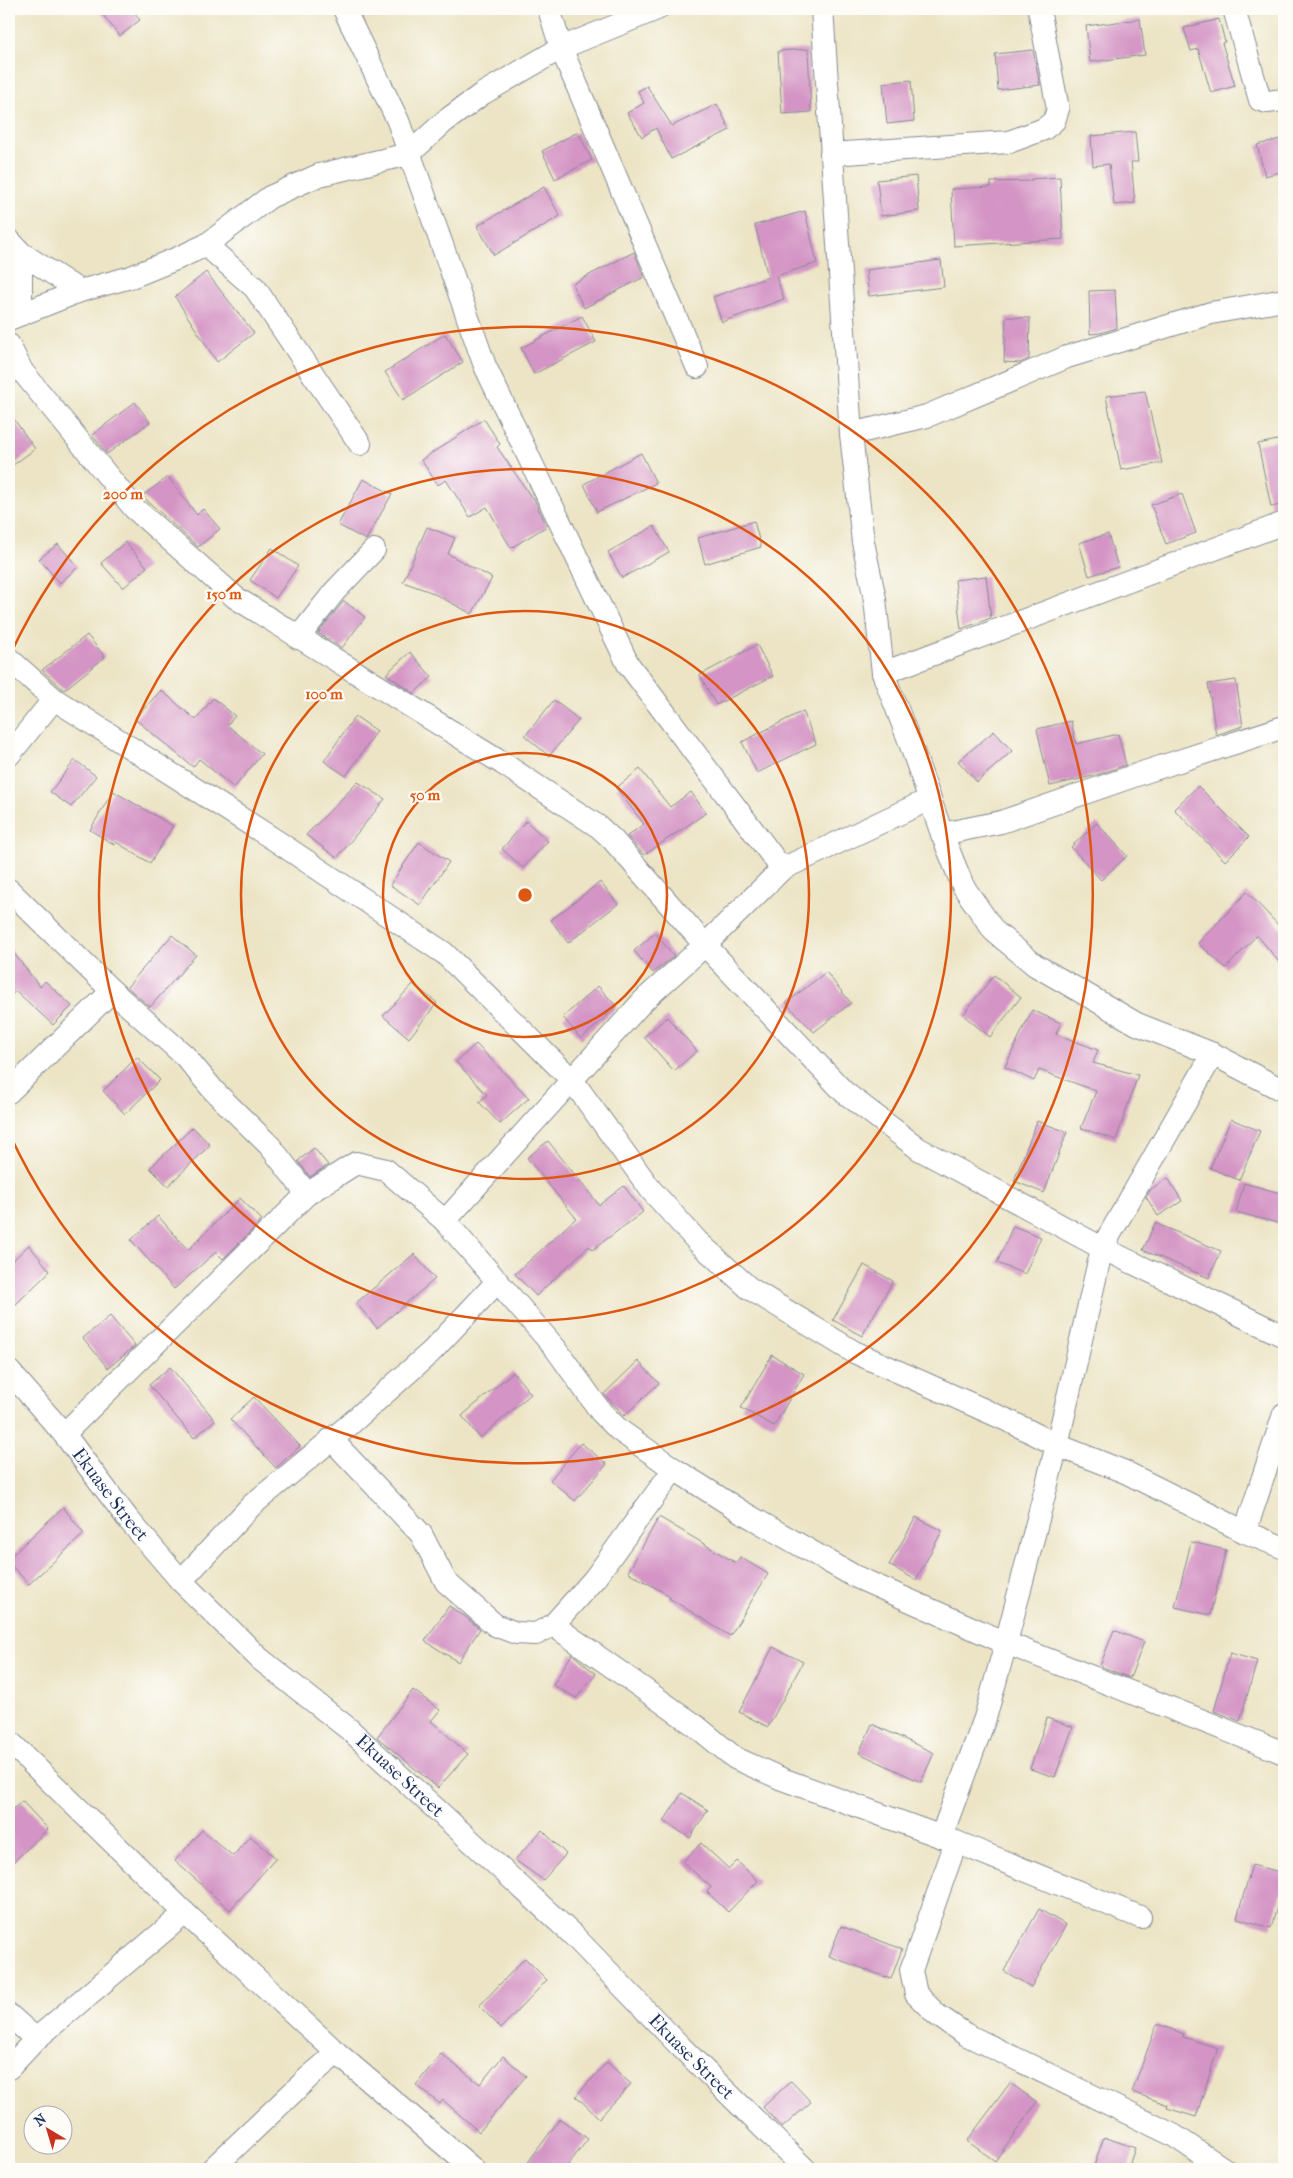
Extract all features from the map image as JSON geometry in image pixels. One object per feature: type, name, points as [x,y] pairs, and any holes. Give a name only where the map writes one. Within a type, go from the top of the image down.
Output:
[{"type":"street","points":[[344,9],[398,121],[485,366],[628,664],[782,869]]},
{"type":"street","points":[[549,9],[561,48],[696,367]]},
{"type":"street","points":[[15,246],[15,316],[80,291],[131,277],[206,245],[270,197],[311,178],[409,154],[444,122],[482,94],[561,48],[657,9]]},
{"type":"street","points":[[822,9],[852,434],[863,542],[875,599],[883,673],[963,886],[994,930],[1035,965],[1137,1024],[1213,1054],[1284,1090]]},
{"type":"street","points":[[831,154],[1009,142],[1044,129],[1054,121],[1058,109],[1039,9]]},
{"type":"street","points":[[1234,9],[1260,100],[1267,102],[1284,100]]},
{"type":"street","points":[[398,121],[444,122]]},
{"type":"street","points":[[206,245],[255,288],[360,444]]},
{"type":"street","points":[[15,246],[80,291]]},
{"type":"street","points":[[852,434],[926,416],[1067,357],[1211,312],[1284,300]]},
{"type":"street","points":[[9,345],[22,371],[134,508],[236,598],[298,638],[326,652],[599,827],[612,839],[706,945],[844,1092],[919,1149],[1102,1248],[1284,1336]]},
{"type":"street","points":[[883,673],[1284,523]]},
{"type":"street","points":[[298,638],[335,591],[374,550]]},
{"type":"street","points":[[9,659],[54,699],[278,842],[444,953],[572,1080],[652,1190],[698,1242],[749,1288],[854,1352],[1010,1421],[1057,1445],[1125,1472],[1245,1532],[1284,1548]]},
{"type":"street","points":[[9,755],[54,699]]},
{"type":"street","points":[[942,834],[1001,822],[1148,770],[1284,727]]},
{"type":"street","points":[[445,1221],[643,1001],[706,945],[782,869],[930,799]]},
{"type":"street","points":[[9,890],[112,991],[185,1056],[214,1091],[270,1146],[307,1194]]},
{"type":"street","points":[[9,1092],[112,991]]},
{"type":"street","points":[[1213,1054],[1102,1248],[1057,1445],[1006,1643],[912,1970],[916,1994],[937,2015],[965,2034],[1173,2135],[1224,2169]]},
{"type":"street","points":[[64,1434],[307,1194],[356,1163],[369,1165],[386,1170],[445,1221],[556,1349],[601,1412],[619,1430],[674,1469],[742,1512],[854,1576],[1006,1643],[1284,1753]]},
{"type":"street","points":[[181,1581],[252,1505],[432,1351],[497,1282]]},
{"type":"street","name":"Ekuase Street","points":[[9,1371],[64,1434],[128,1519],[181,1581],[260,1659],[350,1730],[572,1934],[681,2047],[805,2169]]},
{"type":"street","points":[[1245,1532],[1284,1414]]},
{"type":"street","points":[[331,1439],[421,1534],[446,1582],[495,1624],[516,1633],[536,1634],[553,1625],[595,1578],[674,1469]]},
{"type":"street","points":[[553,1625],[696,1726],[735,1758],[782,1779],[949,1839],[1140,1917]]},
{"type":"street","points":[[9,1740],[185,1913],[337,2053],[474,2169]]},
{"type":"street","points":[[9,2068],[36,2039],[185,1913]]},
{"type":"street","points":[[9,2015],[36,2039]]},
{"type":"street","points":[[212,2169],[337,2053]]},
{"type":"building","points":[[98,9],[132,9],[140,20],[120,36]]},
{"type":"building","points":[[1140,19],[1145,55],[1090,62],[1086,26]]},
{"type":"building","points":[[1219,19],[1225,42],[1222,43],[1235,86],[1211,93],[1198,49],[1191,51],[1184,28]]},
{"type":"building","points":[[808,49],[811,112],[782,114],[778,51]]},
{"type":"building","points":[[1033,50],[1040,85],[998,90],[995,54]]},
{"type":"building","points":[[911,80],[914,121],[887,124],[883,83]]},
{"type":"building","points":[[647,86],[672,126],[717,104],[730,130],[671,159],[656,128],[642,137],[627,113],[644,103],[638,91]]},
{"type":"building","points":[[578,132],[592,160],[555,179],[542,151]]},
{"type":"building","points":[[1135,132],[1138,162],[1131,162],[1135,203],[1114,205],[1109,164],[1093,166],[1091,136]]},
{"type":"building","points":[[1284,138],[1284,171],[1265,176],[1257,145]]},
{"type":"building","points":[[916,176],[919,211],[881,216],[877,180]]},
{"type":"building","points":[[1060,177],[1063,239],[954,246],[951,189],[991,187],[991,182],[1031,181],[1031,179]]},
{"type":"building","points":[[544,187],[560,216],[494,255],[477,226]]},
{"type":"building","points":[[805,211],[817,263],[776,276],[784,299],[722,322],[713,297],[768,277],[755,225]]},
{"type":"building","points":[[634,252],[644,277],[584,308],[572,284]]},
{"type":"building","points":[[941,260],[944,287],[869,296],[866,270]]},
{"type":"building","points":[[206,272],[254,333],[217,362],[175,297]]},
{"type":"building","points":[[1115,290],[1117,328],[1090,334],[1089,291]]},
{"type":"building","points":[[582,316],[596,342],[534,374],[521,348]]},
{"type":"building","points":[[1006,317],[1030,318],[1029,359],[1020,363],[1004,362]]},
{"type":"building","points":[[445,334],[463,362],[403,400],[385,372]]},
{"type":"building","points":[[1145,391],[1162,463],[1121,470],[1106,396]]},
{"type":"building","points":[[135,402],[150,422],[107,454],[92,435]]},
{"type":"building","points":[[9,412],[35,449],[9,468]]},
{"type":"building","points":[[484,419],[500,444],[497,447],[533,497],[547,526],[511,548],[487,507],[470,517],[446,480],[438,485],[421,460]]},
{"type":"building","points":[[1282,439],[1284,448],[1284,504],[1271,507],[1258,444]]},
{"type":"building","points":[[641,453],[656,483],[597,512],[584,484]]},
{"type":"building","points":[[168,477],[197,515],[203,509],[220,529],[198,547],[142,496]]},
{"type":"building","points":[[363,479],[392,494],[366,540],[338,525]]},
{"type":"building","points":[[1182,494],[1196,533],[1166,544],[1151,505]]},
{"type":"building","points":[[754,521],[761,547],[705,564],[698,538]]},
{"type":"building","points":[[654,526],[669,552],[622,578],[608,552]]},
{"type":"building","points":[[427,527],[455,538],[448,554],[492,578],[472,614],[431,592],[403,582]]},
{"type":"building","points":[[1108,534],[1118,567],[1089,576],[1079,543]]},
{"type":"building","points":[[125,542],[147,567],[123,588],[101,563]]},
{"type":"building","points":[[58,544],[78,567],[60,583],[39,559]]},
{"type":"building","points":[[272,548],[298,566],[276,598],[250,580]]},
{"type":"building","points":[[986,576],[991,618],[961,629],[955,580]]},
{"type":"building","points":[[344,601],[365,617],[342,648],[318,633]]},
{"type":"building","points":[[87,635],[105,657],[64,690],[42,670]]},
{"type":"building","points":[[757,645],[773,676],[716,705],[700,675]]},
{"type":"building","points":[[410,652],[432,677],[414,693],[386,674]]},
{"type":"building","points":[[1236,680],[1243,726],[1216,735],[1208,684]]},
{"type":"building","points":[[161,690],[196,720],[213,698],[235,716],[227,725],[262,754],[234,788],[199,759],[193,767],[135,719]]},
{"type":"building","points":[[554,700],[579,720],[549,756],[525,736]]},
{"type":"building","points":[[803,711],[816,744],[757,773],[742,742]]},
{"type":"building","points":[[355,716],[377,731],[346,776],[324,761]]},
{"type":"building","points":[[1071,721],[1076,744],[1118,734],[1126,765],[1097,775],[1050,786],[1037,729]]},
{"type":"building","points":[[994,731],[1012,751],[977,782],[958,761]]},
{"type":"building","points":[[75,760],[96,776],[71,807],[50,792]]},
{"type":"building","points":[[640,769],[670,807],[691,792],[706,813],[644,855],[627,836],[644,824],[616,788]]},
{"type":"building","points":[[358,782],[385,799],[337,858],[306,835]]},
{"type":"building","points":[[1198,786],[1249,837],[1225,861],[1174,809]]},
{"type":"building","points":[[113,791],[173,826],[150,863],[116,842],[115,845],[90,830]]},
{"type":"building","points":[[526,821],[548,841],[523,868],[502,849]]},
{"type":"building","points":[[1097,823],[1127,856],[1101,880],[1071,847]]},
{"type":"building","points":[[419,842],[449,862],[420,905],[390,885]]},
{"type":"building","points":[[600,882],[618,904],[568,943],[551,920]]},
{"type":"building","points":[[1247,892],[1284,931],[1284,968],[1257,935],[1226,968],[1198,943]]},
{"type":"building","points":[[655,933],[674,956],[653,973],[634,951]]},
{"type":"building","points":[[172,935],[196,955],[150,1007],[127,987]]},
{"type":"building","points":[[9,947],[40,987],[45,981],[72,1006],[53,1025],[16,991],[9,997]]},
{"type":"building","points":[[826,972],[851,1003],[814,1032],[786,1003]]},
{"type":"building","points":[[994,975],[1021,997],[990,1037],[963,1015]]},
{"type":"building","points":[[413,984],[437,1003],[409,1038],[383,1016]]},
{"type":"building","points":[[598,986],[617,1007],[581,1039],[563,1017]]},
{"type":"building","points":[[1032,1010],[1061,1023],[1056,1034],[1098,1050],[1093,1063],[1138,1075],[1116,1140],[1081,1128],[1096,1091],[1039,1070],[1034,1081],[1005,1067]]},
{"type":"building","points":[[667,1017],[697,1051],[674,1071],[644,1037]]},
{"type":"building","points":[[476,1044],[529,1098],[500,1124],[479,1102],[487,1095],[456,1062]]},
{"type":"building","points":[[137,1057],[160,1080],[125,1114],[103,1091]]},
{"type":"building","points":[[1231,1119],[1260,1131],[1239,1180],[1210,1168]]},
{"type":"building","points":[[1037,1121],[1067,1132],[1044,1193],[1014,1181]]},
{"type":"building","points":[[193,1127],[210,1145],[168,1186],[150,1168]]},
{"type":"building","points":[[548,1141],[599,1205],[624,1186],[643,1212],[592,1250],[589,1246],[536,1296],[515,1274],[576,1218],[527,1158]]},
{"type":"building","points":[[314,1148],[328,1165],[310,1177],[298,1161]]},
{"type":"building","points":[[1168,1178],[1182,1201],[1158,1216],[1146,1197],[1151,1189]]},
{"type":"building","points":[[1244,1183],[1284,1194],[1284,1214],[1281,1224],[1236,1212]]},
{"type":"building","points":[[240,1198],[262,1220],[223,1259],[216,1252],[174,1289],[131,1240],[158,1216],[188,1250]]},
{"type":"building","points":[[1155,1223],[1221,1251],[1209,1278],[1143,1250]]},
{"type":"building","points":[[1013,1226],[1041,1237],[1025,1274],[997,1263]]},
{"type":"building","points":[[29,1245],[50,1271],[9,1311],[9,1264]]},
{"type":"building","points":[[414,1254],[435,1279],[377,1328],[356,1303]]},
{"type":"building","points":[[864,1265],[893,1281],[862,1336],[833,1320]]},
{"type":"building","points":[[110,1316],[135,1346],[108,1368],[83,1338]]},
{"type":"building","points":[[772,1355],[804,1374],[774,1426],[741,1408]]},
{"type":"building","points":[[638,1361],[659,1383],[624,1416],[604,1394]]},
{"type":"building","points":[[170,1367],[215,1420],[194,1438],[149,1385]]},
{"type":"building","points":[[513,1372],[531,1394],[480,1438],[462,1416]]},
{"type":"building","points":[[254,1397],[300,1446],[276,1468],[230,1419]]},
{"type":"building","points":[[581,1443],[607,1464],[575,1501],[550,1480]]},
{"type":"building","points":[[63,1507],[84,1534],[29,1584],[9,1563],[9,1558]]},
{"type":"building","points":[[659,1517],[736,1563],[740,1557],[768,1574],[730,1636],[669,1598],[670,1596],[628,1572]]},
{"type":"building","points":[[916,1517],[942,1531],[916,1580],[889,1565]]},
{"type":"building","points":[[1191,1542],[1226,1550],[1210,1615],[1175,1607]]},
{"type":"building","points":[[449,1606],[480,1629],[458,1662],[425,1641]]},
{"type":"building","points":[[1114,1630],[1144,1642],[1130,1678],[1100,1666]]},
{"type":"building","points":[[773,1647],[803,1662],[768,1727],[739,1712]]},
{"type":"building","points":[[1230,1653],[1257,1661],[1240,1721],[1214,1711]]},
{"type":"building","points":[[572,1654],[596,1674],[576,1698],[553,1685]]},
{"type":"building","points":[[413,1690],[440,1710],[431,1721],[468,1754],[438,1788],[377,1737]]},
{"type":"building","points":[[1047,1718],[1073,1727],[1055,1777],[1030,1769]]},
{"type":"building","points":[[872,1724],[934,1753],[921,1782],[859,1753]]},
{"type":"building","points":[[682,1793],[708,1810],[690,1838],[664,1821]]},
{"type":"building","points":[[22,1801],[48,1829],[9,1866],[9,1813]]},
{"type":"building","points":[[202,1830],[233,1856],[250,1836],[276,1858],[230,1910],[175,1861]]},
{"type":"building","points":[[542,1830],[566,1854],[543,1880],[515,1860]]},
{"type":"building","points":[[701,1843],[729,1869],[737,1861],[758,1881],[728,1912],[707,1892],[711,1887],[683,1862]]},
{"type":"building","points":[[1252,1865],[1284,1873],[1284,1882],[1271,1928],[1237,1918]]},
{"type":"building","points":[[1039,1909],[1066,1925],[1031,1987],[1004,1971]]},
{"type":"building","points":[[841,1926],[902,1949],[891,1979],[829,1956]]},
{"type":"building","points":[[525,1958],[547,1980],[501,2028],[479,2006]]},
{"type":"building","points":[[1157,2024],[1184,2034],[1183,2037],[1218,2048],[1196,2117],[1167,2108],[1168,2105],[1132,2092]]},
{"type":"building","points":[[441,2054],[480,2084],[503,2056],[526,2076],[479,2132],[443,2100],[440,2104],[416,2085]]},
{"type":"building","points":[[607,2062],[631,2084],[599,2118],[576,2096]]},
{"type":"building","points":[[791,2081],[811,2102],[782,2128],[763,2107]]},
{"type":"building","points":[[1010,2083],[1037,2102],[995,2161],[967,2141]]},
{"type":"building","points":[[560,2119],[588,2139],[565,2169],[523,2169]]},
{"type":"building","points":[[1104,2137],[1135,2148],[1128,2169],[1093,2169]]}]
